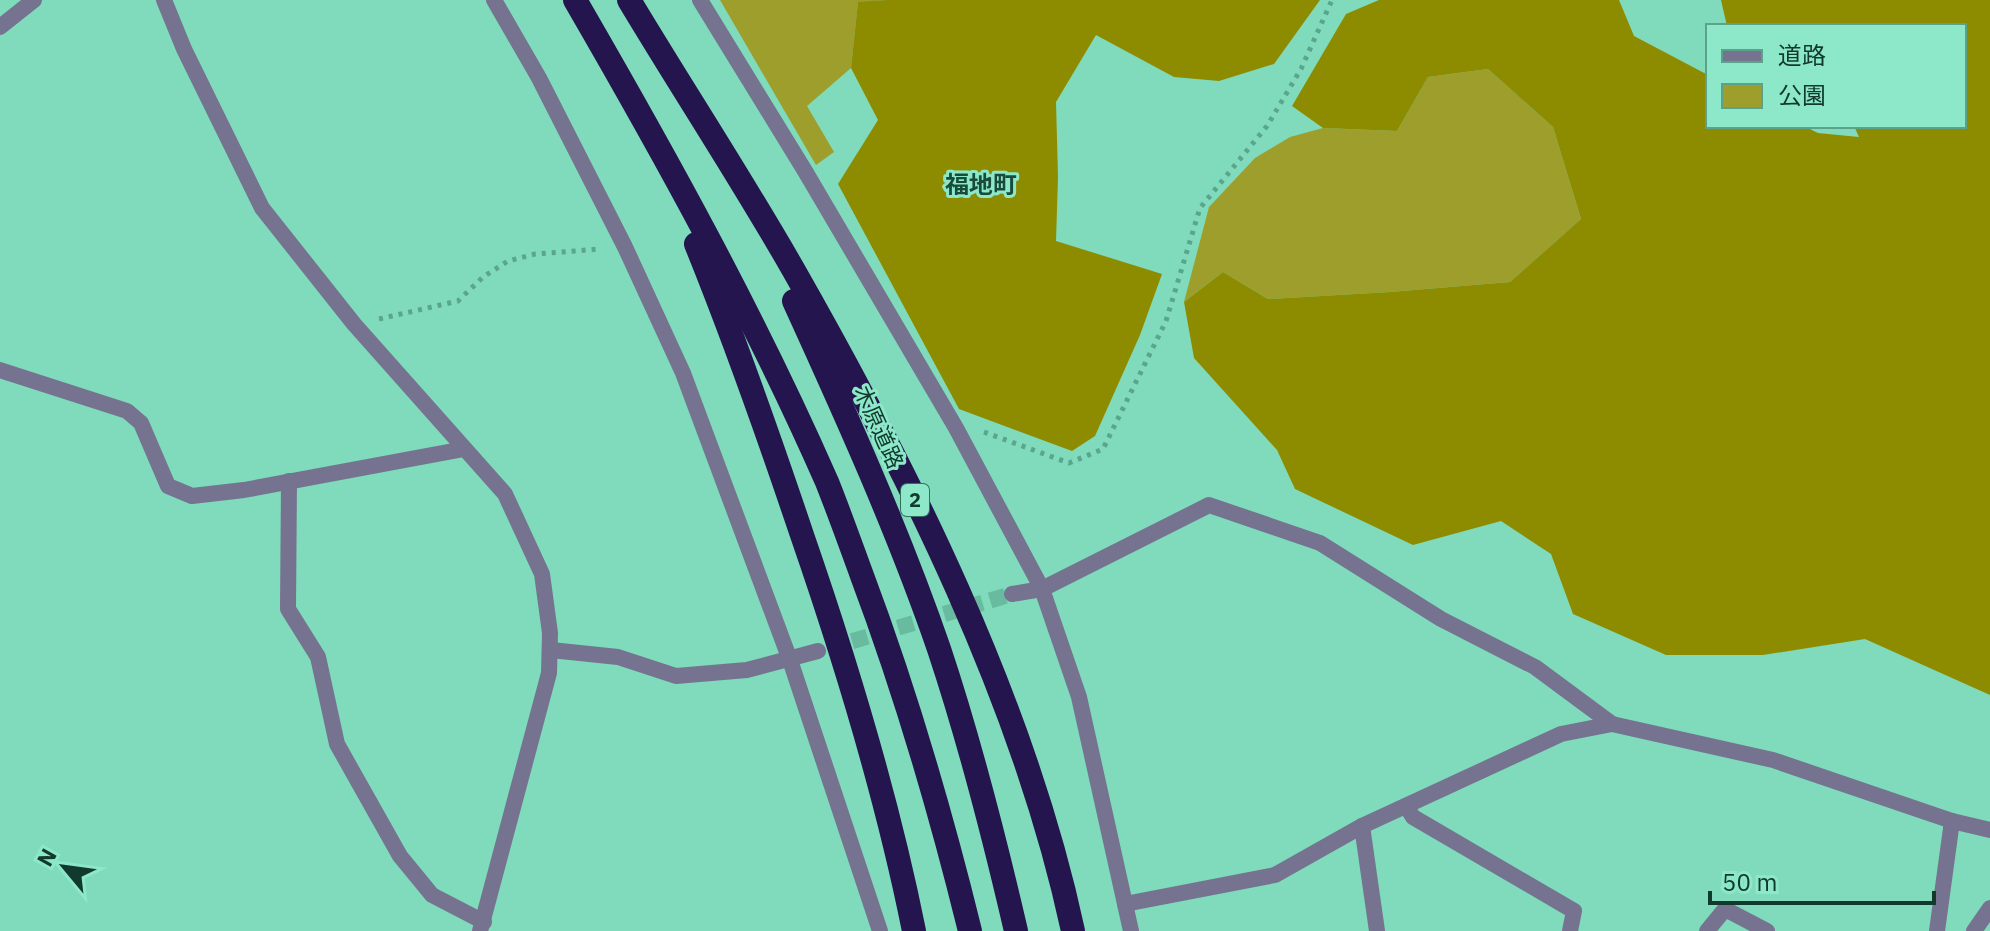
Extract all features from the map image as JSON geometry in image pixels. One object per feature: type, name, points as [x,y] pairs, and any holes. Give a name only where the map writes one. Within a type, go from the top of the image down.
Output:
[{"type":"highway","points":[[575,0],[647,124],[749,315],[828,485],[894,659],[946,830],[970,931]]},
{"type":"highway","name":"2","points":[[629,0],[792,267],[874,415],[934,538],[989,666],[1035,790],[1073,931]]},
{"type":"highway","name":"木原道路","points":[[689,101],[790,291],[869,467],[939,649],[992,830],[1016,931]]},
{"type":"highway","points":[[647,124],[721,305],[833,625],[868,735],[898,849],[914,931]]},
{"type":"street","points":[[0,27],[34,0]]},
{"type":"street","points":[[164,0],[184,49],[262,208],[354,324],[505,494],[542,574],[551,650],[549,673],[482,926],[432,895],[400,856],[337,744],[318,657],[288,609],[289,481]]},
{"type":"street","points":[[494,0],[539,78],[625,247],[683,373],[790,660],[880,931]]},
{"type":"street","points":[[700,0],[956,428],[1042,589],[1079,697],[1131,931]]},
{"type":"street","points":[[0,370],[127,411],[141,423],[168,486],[192,496],[464,449]]},
{"type":"street","points":[[1012,594],[1042,589],[1209,505],[1320,543],[1441,619],[1535,667],[1612,724]]},
{"type":"street","points":[[551,650],[618,657],[676,676],[747,670],[818,651]]},
{"type":"street","points":[[1125,904],[1275,875],[1362,826],[1561,734],[1612,724],[1773,760],[1952,821],[1990,830]]},
{"type":"street","points":[[1406,806],[1413,817],[1574,911],[1570,931]]},
{"type":"street","points":[[1937,931],[1952,821]]},
{"type":"street","points":[[1362,826],[1377,931]]},
{"type":"street","points":[[1974,931],[1990,908]]},
{"type":"street","points":[[1707,931],[1725,909],[1767,931]]},
{"type":"path","points":[[956,428],[965,425],[1069,463],[1103,449],[1166,321],[1200,208],[1267,126],[1301,69],[1332,0]]},
{"type":"path","points":[[354,324],[458,301],[483,277],[508,261],[535,254],[625,247]]},
{"type":"green space","points":[[720,0],[886,0],[858,3],[851,68],[807,106],[834,152],[816,165]]},
{"type":"green space","points":[[1488,69],[1553,127],[1581,219],[1510,282],[1268,299],[1223,272],[1184,302],[1209,207],[1255,158],[1290,137],[1323,128],[1397,131],[1428,77]]},
{"type":"shaded area","points":[[1320,0],[1274,64],[1219,81],[1174,77],[1096,35],[1056,102],[1056,241],[1162,274],[1140,335],[1095,436],[1072,451],[959,409],[838,184],[878,120],[851,68],[858,2]]},
{"type":"shaded area","points":[[1379,0],[1619,0],[1634,36],[1706,74],[1706,128],[1808,128],[1818,133],[1859,137],[1855,128],[1966,128],[1966,24],[1727,24],[1721,0],[1990,0],[1990,695],[1865,639],[1763,655],[1666,655],[1573,614],[1551,554],[1501,521],[1413,545],[1295,489],[1277,450],[1194,358],[1184,302],[1223,272],[1268,299],[1510,282],[1581,219],[1553,127],[1488,69],[1428,77],[1397,131],[1323,128],[1292,106],[1346,14]]},
{"type":"tunnel","points":[[829,648],[1012,594]]},
{"type":"district","name":"福地町","points":[[981,185]]}]
